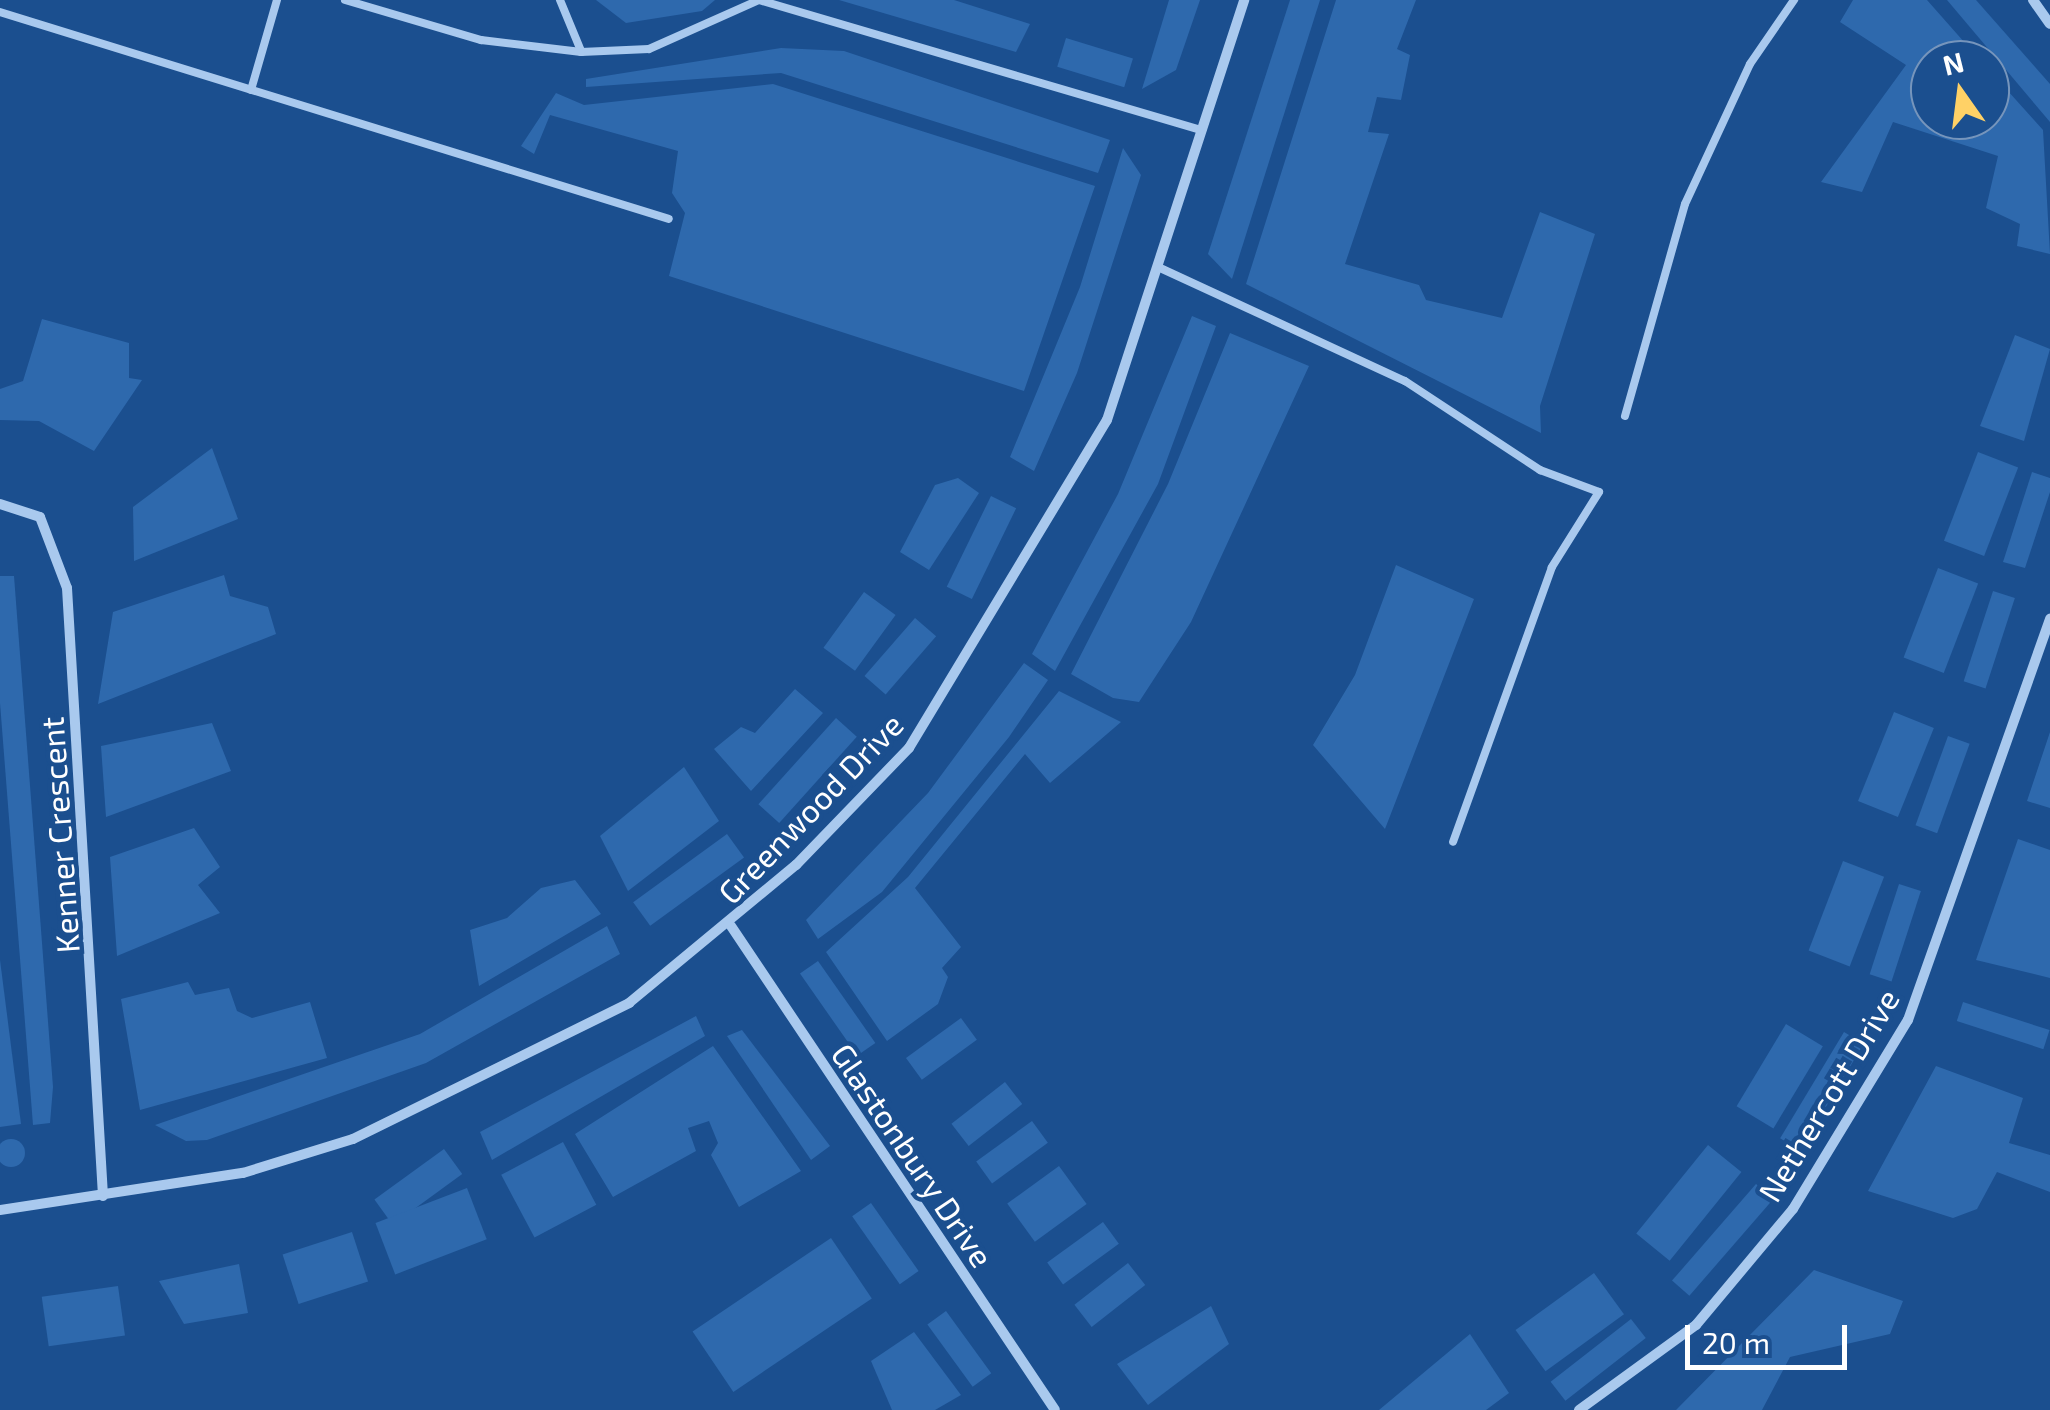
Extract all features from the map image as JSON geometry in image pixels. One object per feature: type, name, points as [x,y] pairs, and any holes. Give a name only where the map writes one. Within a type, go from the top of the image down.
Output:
[{"type":"street","name":"Greenwood Drive","points":[[0,1210],[243,1173],[353,1139],[629,1003],[732,926],[909,748],[1107,420],[1244,0]]},
{"type":"street","points":[[2033,0],[2050,24]]},
{"type":"street","name":"Kenner Crescent","points":[[0,504],[40,517],[67,588],[103,1196]]},
{"type":"street","name":"Nethercott Drive","points":[[1579,1410],[1696,1325],[1793,1210],[1899,1036],[2050,618]]},
{"type":"street","name":"Glastonbury Drive","points":[[732,926],[1055,1410]]},
{"type":"lane","points":[[251,90],[277,0]]},
{"type":"lane","points":[[345,0],[481,40],[581,52],[649,49],[759,0],[1202,130]]},
{"type":"lane","points":[[560,0],[581,52]]},
{"type":"lane","points":[[1625,416],[1685,204],[1750,64],[1794,0]]},
{"type":"lane","points":[[0,12],[669,219]]},
{"type":"lane","points":[[1158,267],[1405,381],[1540,470],[1599,492],[1552,568],[1453,842]]},
{"type":"shaded area","points":[[596,0],[715,0],[702,11],[626,23]]},
{"type":"shaded area","points":[[839,0],[954,0],[1030,24],[1016,52]]},
{"type":"shaded area","points":[[1169,0],[1200,0],[1176,70],[1142,89]]},
{"type":"shaded area","points":[[1290,0],[1320,0],[1232,279],[1208,254]]},
{"type":"shaded area","points":[[1336,0],[1416,0],[1397,49],[1410,55],[1401,100],[1377,97],[1368,132],[1389,134],[1345,264],[1419,285],[1426,300],[1502,318],[1540,212],[1595,234],[1540,406],[1541,433],[1246,284]]},
{"type":"shaded area","points":[[1853,0],[1927,0],[1962,40],[1910,40],[1910,128],[1893,122],[1862,192],[1821,182],[1906,65],[1840,22]]},
{"type":"shaded area","points":[[1947,0],[1976,0],[2050,84],[2050,122],[2010,75],[2010,40],[1981,40]]},
{"type":"shaded area","points":[[1066,38],[1133,58],[1124,87],[1057,67]]},
{"type":"shaded area","points":[[781,48],[844,51],[1110,140],[1098,173],[781,73],[586,87],[586,79]]},
{"type":"shaded area","points":[[773,84],[1095,186],[1024,391],[669,276],[685,213],[672,193],[678,151],[550,115],[534,154],[521,146],[556,93],[584,105]]},
{"type":"shaded area","points":[[2010,93],[2043,130],[2050,254],[2017,246],[2020,224],[1986,208],[1998,156],[1949,140],[2010,140]]},
{"type":"shaded area","points":[[1123,148],[1141,175],[1077,373],[1034,471],[1010,457],[1080,287]]},
{"type":"shaded area","points":[[1192,316],[1216,326],[1158,484],[1055,671],[1032,654],[1118,494]]},
{"type":"shaded area","points":[[42,319],[129,343],[129,378],[142,380],[94,451],[39,421],[0,420],[0,389],[23,381]]},
{"type":"shaded area","points":[[1230,333],[1309,366],[1191,622],[1139,702],[1113,698],[1071,674],[1168,484]]},
{"type":"shaded area","points":[[2015,335],[2050,349],[2024,441],[1980,426]]},
{"type":"shaded area","points":[[212,448],[238,519],[134,561],[133,507]]},
{"type":"shaded area","points":[[1978,452],[2018,467],[1984,556],[1944,541]]},
{"type":"shaded area","points":[[2032,472],[2050,478],[2050,492],[2025,568],[2003,562]]},
{"type":"shaded area","points":[[958,478],[979,493],[929,570],[900,552],[935,485]]},
{"type":"shaded area","points":[[991,496],[1016,508],[972,599],[947,587]]},
{"type":"shaded area","points":[[1396,565],[1474,599],[1385,829],[1313,745],[1355,675]]},
{"type":"shaded area","points":[[1938,568],[1978,583],[1944,673],[1904,658]]},
{"type":"shaded area","points":[[224,575],[230,596],[268,607],[276,634],[98,704],[113,612]]},
{"type":"shaded area","points":[[0,576],[14,576],[53,1087],[50,1123],[33,1125],[0,703]]},
{"type":"shaded area","points":[[1993,591],[2015,598],[1986,688],[1964,681]]},
{"type":"shaded area","points":[[864,592],[896,615],[855,671],[823,648]]},
{"type":"shaded area","points":[[915,618],[936,636],[886,694],[864,676]]},
{"type":"shaded area","points":[[1024,663],[1048,680],[1009,737],[882,892],[818,939],[806,920],[928,793]]},
{"type":"shaded area","points":[[795,689],[823,713],[751,791],[714,749],[741,727],[755,733]]},
{"type":"shaded area","points":[[1059,691],[1121,722],[1050,783],[1025,754],[915,888],[961,947],[942,968],[948,977],[938,1004],[887,1041],[826,952],[908,877]]},
{"type":"shaded area","points":[[1894,712],[1934,728],[1898,817],[1858,801]]},
{"type":"shaded area","points":[[836,718],[857,737],[779,823],[758,804]]},
{"type":"shaded area","points":[[212,723],[231,771],[106,817],[101,746]]},
{"type":"shaded area","points":[[2050,732],[2050,808],[2027,801]]},
{"type":"shaded area","points":[[1948,736],[1970,744],[1937,833],[1916,825]]},
{"type":"shaded area","points":[[684,767],[719,821],[628,891],[600,836]]},
{"type":"shaded area","points":[[194,828],[220,867],[198,885],[220,913],[117,956],[110,857]]},
{"type":"shaded area","points":[[727,834],[744,857],[650,926],[633,902]]},
{"type":"shaded area","points":[[2018,839],[2050,850],[2050,978],[1976,960]]},
{"type":"shaded area","points":[[1843,861],[1884,877],[1850,966],[1809,951]]},
{"type":"shaded area","points":[[575,880],[601,914],[479,986],[470,930],[507,918],[541,888]]},
{"type":"shaded area","points":[[1899,884],[1921,891],[1892,981],[1870,974]]},
{"type":"shaded area","points":[[607,926],[620,954],[426,1063],[207,1140],[186,1141],[155,1125],[420,1034]]},
{"type":"shaded area","points":[[0,960],[21,1124],[0,1127]]},
{"type":"shaded area","points":[[818,961],[875,1043],[857,1056],[800,974]]},
{"type":"shaded area","points":[[188,982],[195,995],[229,988],[237,1011],[252,1018],[310,1002],[327,1058],[140,1110],[121,999]]},
{"type":"shaded area","points":[[1963,1002],[2050,1030],[2043,1049],[1957,1021]]},
{"type":"shaded area","points":[[696,1016],[705,1036],[492,1160],[480,1132]]},
{"type":"shaded area","points":[[961,1018],[977,1040],[922,1080],[906,1058]]},
{"type":"shaded area","points":[[1786,1024],[1823,1046],[1773,1128],[1737,1106]]},
{"type":"shaded area","points":[[742,1030],[830,1146],[811,1160],[727,1036]]},
{"type":"shaded area","points":[[1844,1032],[1864,1044],[1800,1150],[1780,1138]]},
{"type":"shaded area","points":[[713,1046],[801,1171],[739,1207],[711,1155],[718,1143],[709,1121],[688,1128],[696,1151],[613,1197],[575,1134]]},
{"type":"shaded area","points":[[1936,1066],[2023,1098],[2009,1143],[2050,1155],[2050,1192],[1997,1172],[1977,1209],[1953,1218],[1868,1191]]},
{"type":"shaded area","points":[[1005,1082],[1022,1104],[969,1146],[951,1124]]},
{"type":"shaded area","points":[[1032,1121],[1048,1143],[992,1183],[976,1162]]},
{"type":"shaded area","points":[[11,1139],[21,1143],[25,1153],[21,1163],[11,1167],[1,1163],[-3,1153],[1,1143]]},
{"type":"shaded area","points":[[563,1142],[596,1205],[535,1238],[501,1175]]},
{"type":"shaded area","points":[[1708,1145],[1741,1172],[1670,1261],[1636,1234]]},
{"type":"shaded area","points":[[444,1149],[462,1174],[393,1225],[374,1200]]},
{"type":"shaded area","points":[[1059,1166],[1087,1204],[1035,1242],[1007,1204]]},
{"type":"shaded area","points":[[1756,1184],[1773,1199],[1689,1296],[1672,1281]]},
{"type":"shaded area","points":[[467,1188],[487,1239],[395,1274],[376,1223]]},
{"type":"shaded area","points":[[871,1203],[919,1271],[900,1284],[852,1216]]},
{"type":"shaded area","points":[[1103,1222],[1119,1244],[1063,1284],[1047,1263]]},
{"type":"shaded area","points":[[352,1232],[368,1281],[299,1304],[283,1255]]},
{"type":"shaded area","points":[[831,1238],[872,1299],[733,1392],[693,1331]]},
{"type":"shaded area","points":[[1128,1263],[1145,1285],[1092,1327],[1074,1305]]},
{"type":"shaded area","points":[[239,1264],[248,1313],[184,1324],[159,1281]]},
{"type":"shaded area","points":[[1814,1270],[1903,1301],[1890,1334],[1790,1357],[1762,1410],[1676,1410]]},
{"type":"shaded area","points":[[1594,1273],[1624,1314],[1546,1371],[1516,1330]]},
{"type":"shaded area","points":[[118,1286],[125,1336],[49,1346],[42,1297]]},
{"type":"shaded area","points":[[1211,1306],[1229,1344],[1148,1405],[1117,1364]]},
{"type":"shaded area","points":[[946,1311],[991,1373],[973,1387],[927,1325]]},
{"type":"shaded area","points":[[1631,1319],[1646,1338],[1565,1401],[1551,1382]]},
{"type":"shaded area","points":[[914,1332],[961,1395],[935,1410],[892,1410],[871,1361]]},
{"type":"shaded area","points":[[1470,1334],[1509,1393],[1486,1410],[1379,1410]]}]
